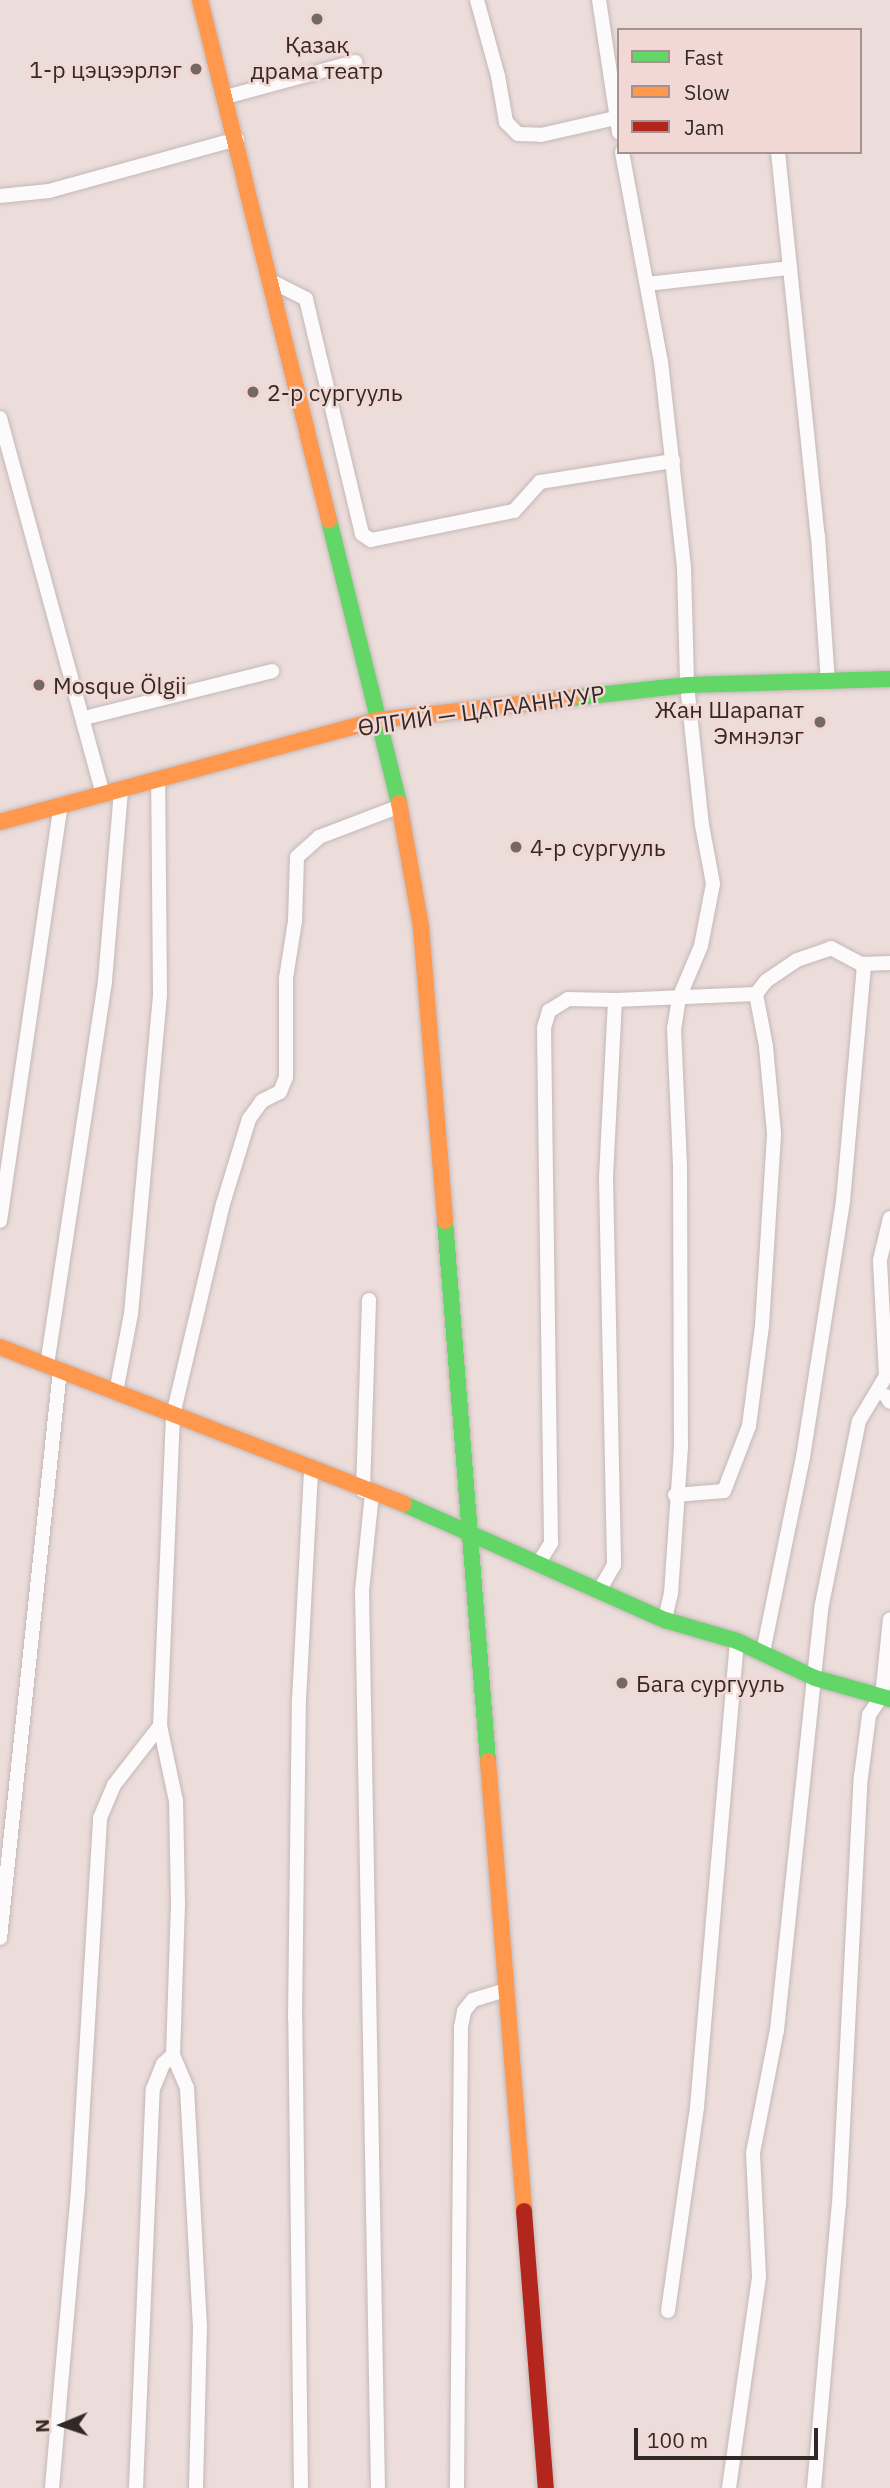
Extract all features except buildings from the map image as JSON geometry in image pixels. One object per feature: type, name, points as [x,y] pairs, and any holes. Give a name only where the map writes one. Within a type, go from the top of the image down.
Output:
[{"type":"main road","points":[[200,0],[273,282],[400,806],[421,927],[503,1991],[546,2488]]},
{"type":"main road","name":"ӨЛГИЙ — ЦАГААННУУР","points":[[0,822],[379,720],[687,685],[890,679]]},
{"type":"main road","points":[[0,1347],[467,1529],[538,1564],[600,1589],[665,1620],[737,1641],[815,1678],[886,1697]]},
{"type":"street","points":[[477,0],[498,76],[506,122],[518,134],[541,135],[617,126]]},
{"type":"street","points":[[599,0],[616,96]]},
{"type":"street","points":[[226,97],[355,62]]},
{"type":"street","points":[[0,197],[49,191],[237,139]]},
{"type":"street","points":[[622,154],[647,284],[673,461],[684,567],[687,685],[702,825],[713,884],[701,946],[678,998],[674,1028],[680,1167],[681,1447],[675,1495],[671,1593],[665,1620]]},
{"type":"street","points":[[778,154],[818,536],[828,681]]},
{"type":"street","points":[[647,284],[790,268]]},
{"type":"street","points":[[273,282],[306,299],[362,534],[371,540],[514,511],[540,482],[673,461]]},
{"type":"street","points":[[1,422],[103,794]]},
{"type":"street","points":[[84,718],[272,671]]},
{"type":"street","points":[[116,1392],[131,1314],[160,994],[158,780]]},
{"type":"street","points":[[0,1938],[6,1809],[53,1368],[105,981],[121,790]]},
{"type":"street","points":[[0,1221],[61,804]]},
{"type":"street","points":[[196,2488],[200,2326],[187,2088],[173,2056],[178,1845],[176,1801],[160,1726],[173,1415],[223,1204],[249,1119],[262,1101],[280,1092],[286,1077],[286,978],[295,921],[297,857],[319,837],[400,806]]},
{"type":"street","points":[[538,1564],[551,1543],[544,1028],[549,1011],[568,999],[615,1000],[756,994],[797,960],[831,948],[864,964],[890,963]]},
{"type":"street","points":[[763,1652],[803,1457],[843,1201],[864,964]]},
{"type":"street","points":[[675,1495],[724,1491],[749,1426],[762,1326],[774,1133],[766,1046],[756,994]]},
{"type":"street","points":[[600,1589],[614,1565],[606,1179],[615,1000]]},
{"type":"street","points":[[729,2488],[759,2276],[753,2153],[777,2030],[826,1574],[859,1421],[886,1376],[880,1260],[890,1218]]},
{"type":"street","points":[[369,1300],[368,1492],[362,1591],[378,2488]]},
{"type":"street","points":[[302,2488],[295,2018],[299,1700],[311,1468]]},
{"type":"street","points":[[814,2488],[839,2205],[861,1777],[869,1715],[886,1697],[890,1619]]},
{"type":"street","points":[[668,2311],[697,2107],[737,1641]]},
{"type":"street","points":[[52,2488],[79,2176],[100,1818],[114,1785],[160,1726]]},
{"type":"street","points":[[457,2488],[461,2027],[464,2011],[473,2000],[503,1991]]},
{"type":"street","points":[[136,2488],[153,2089],[163,2064],[173,2056]]},
{"type":"traffic: fast","points":[[329,520],[399,803]]},
{"type":"traffic: fast","points":[[571,698],[687,685],[890,679]]},
{"type":"traffic: fast","points":[[445,1221],[488,1761]]},
{"type":"traffic: fast","points":[[404,1504],[665,1620],[737,1641],[815,1678],[890,1699]]},
{"type":"traffic: slow","points":[[200,0],[329,520]]},
{"type":"traffic: slow","points":[[0,822],[379,720],[571,698]]},
{"type":"traffic: slow","points":[[399,803],[421,927],[445,1221]]},
{"type":"traffic: slow","points":[[0,1347],[404,1504]]},
{"type":"traffic: slow","points":[[488,1761],[524,2211]]},
{"type":"traffic: jam","points":[[524,2211],[546,2488]]},
{"type":"place","name":"Қазақ драма театр","points":[[317,19]]},
{"type":"place","name":"1-р цэцээрлэг","points":[[196,69]]},
{"type":"place","name":"2-р сургууль","points":[[253,392]]},
{"type":"place","name":"Mosque Ölgii","points":[[39,685]]},
{"type":"place","name":"Жан Шарапат Эмнэлэг","points":[[820,722]]},
{"type":"place","name":"4-р сургууль","points":[[516,847]]},
{"type":"place","name":"Бага сургууль","points":[[622,1683]]}]
